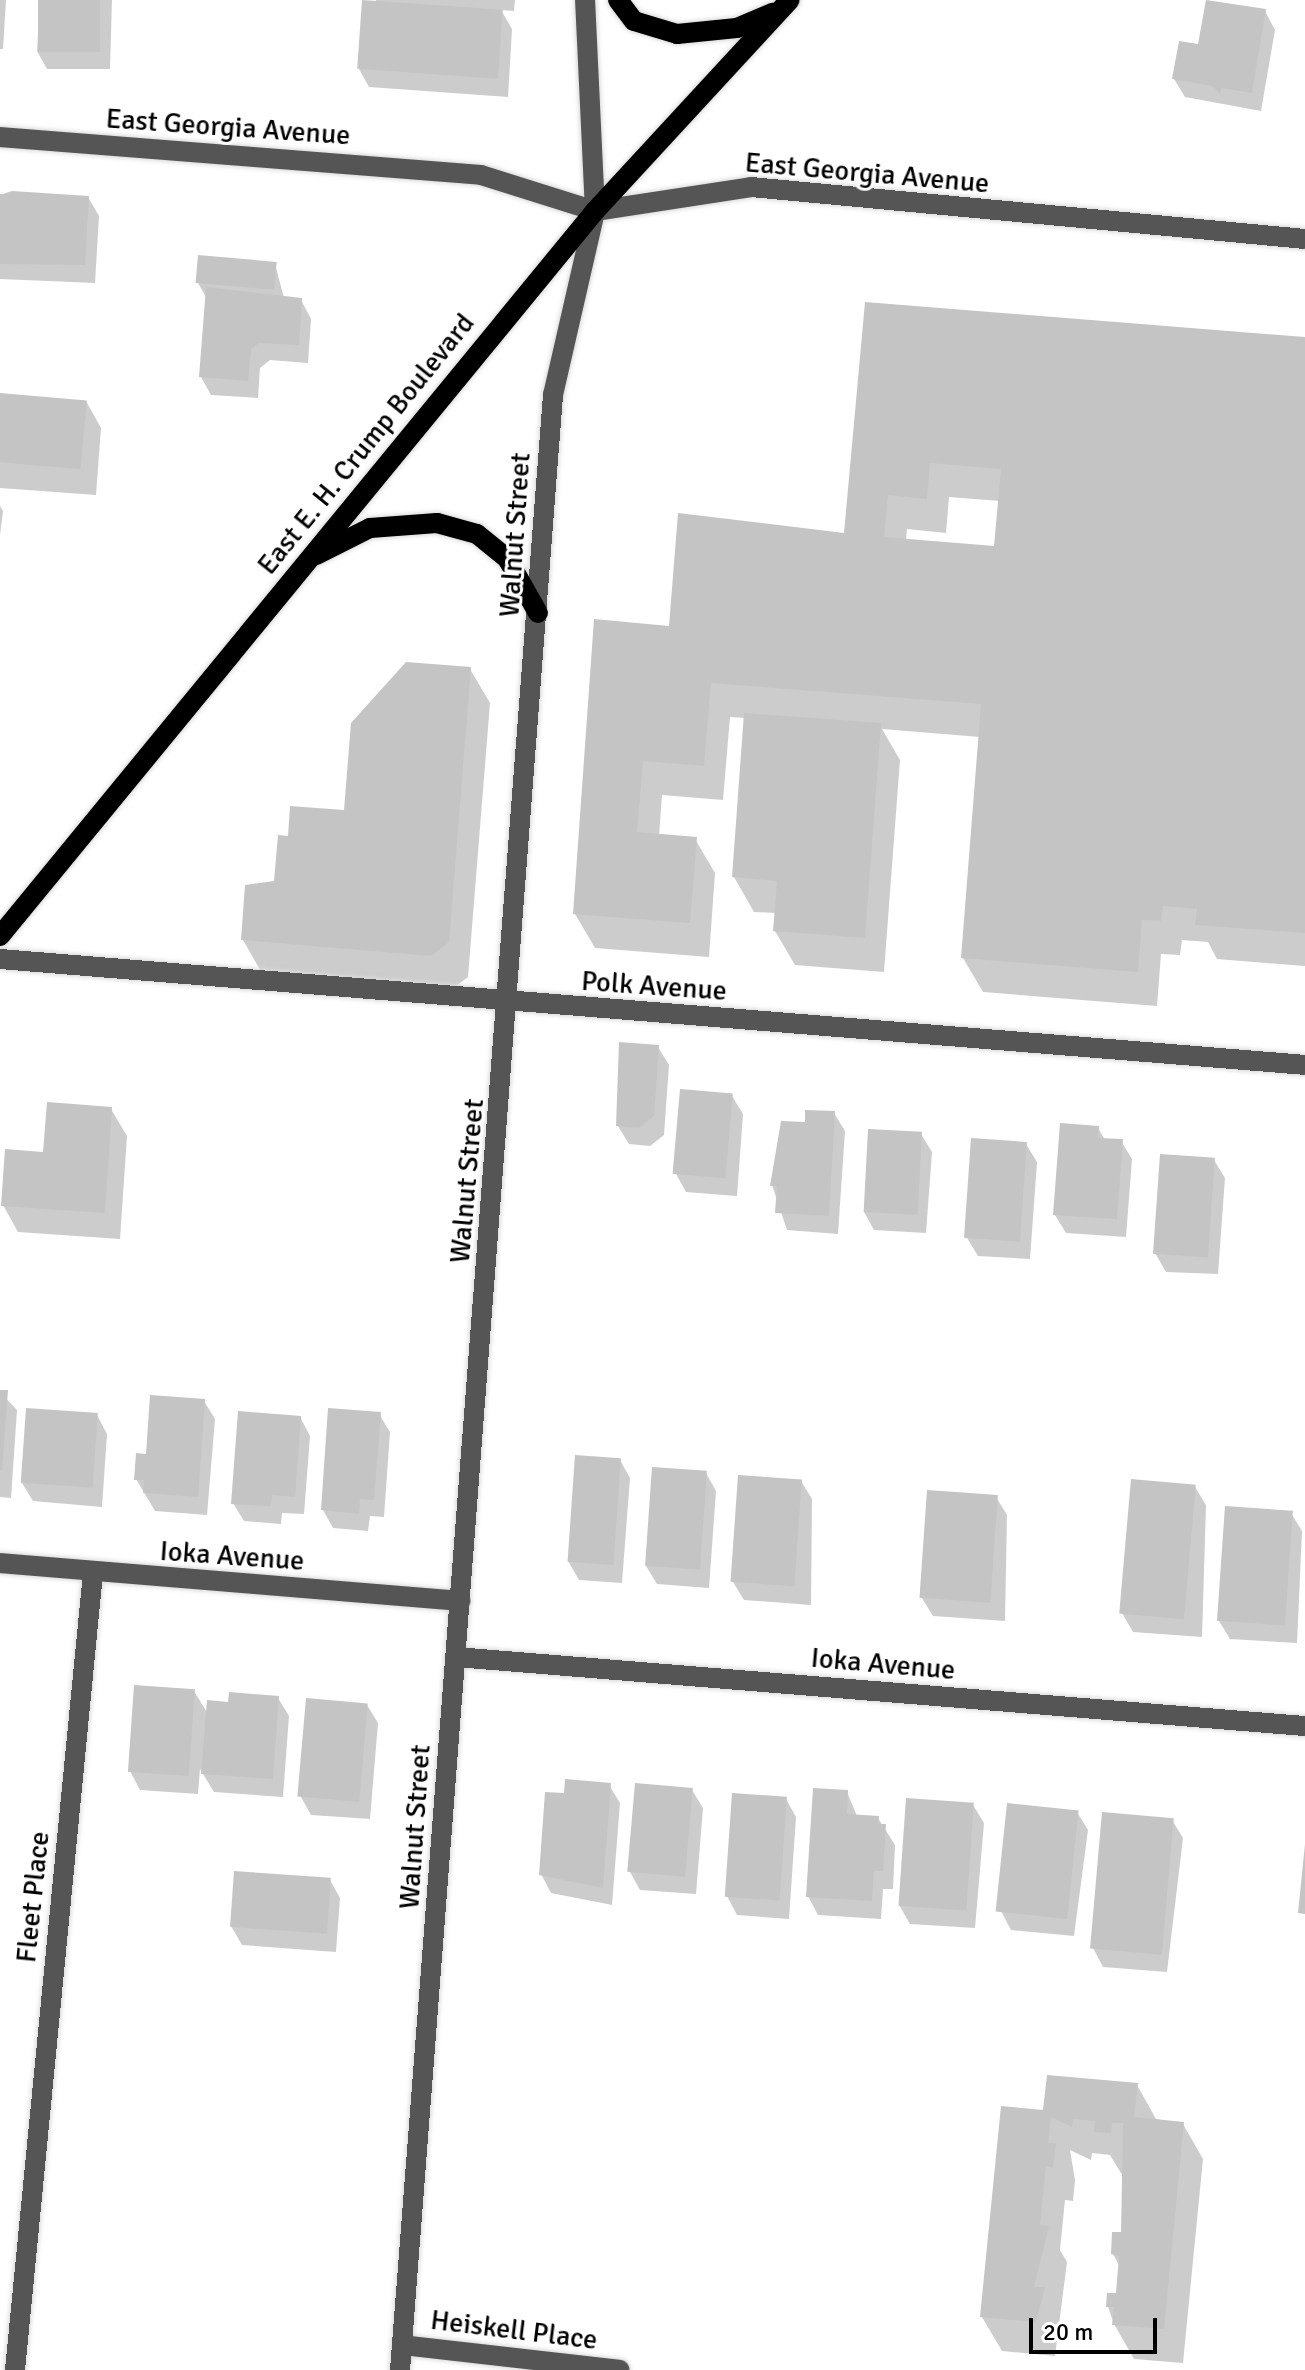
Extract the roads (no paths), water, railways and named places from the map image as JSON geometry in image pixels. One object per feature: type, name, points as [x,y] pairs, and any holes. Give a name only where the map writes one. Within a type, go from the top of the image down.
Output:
[{"type":"main road","points":[[618,0],[634,21],[677,34],[737,28],[785,5]]},
{"type":"main road","name":"East E. H. Crump Boulevard","points":[[0,936],[595,211],[785,5]]},
{"type":"main road","points":[[309,559],[370,528],[437,523],[477,534],[507,558],[538,613]]},
{"type":"street","name":"Walnut Street","points":[[400,2370],[460,1601],[511,1003],[553,395],[595,211],[585,0]]},
{"type":"street","name":"East Georgia Avenue","points":[[0,137],[481,175],[595,211],[751,187],[1305,239]]},
{"type":"street","name":"Polk Avenue","points":[[0,959],[511,1003],[1305,1065]]},
{"type":"street","name":"Ioka Avenue","points":[[0,1563],[460,1601]]},
{"type":"street","name":"Fleet Place","points":[[15,2370],[93,1573]]},
{"type":"street","name":"Ioka Avenue","points":[[456,1657],[1305,1726]]},
{"type":"street","name":"Heiskell Place","points":[[402,2345],[620,2370]]}]
